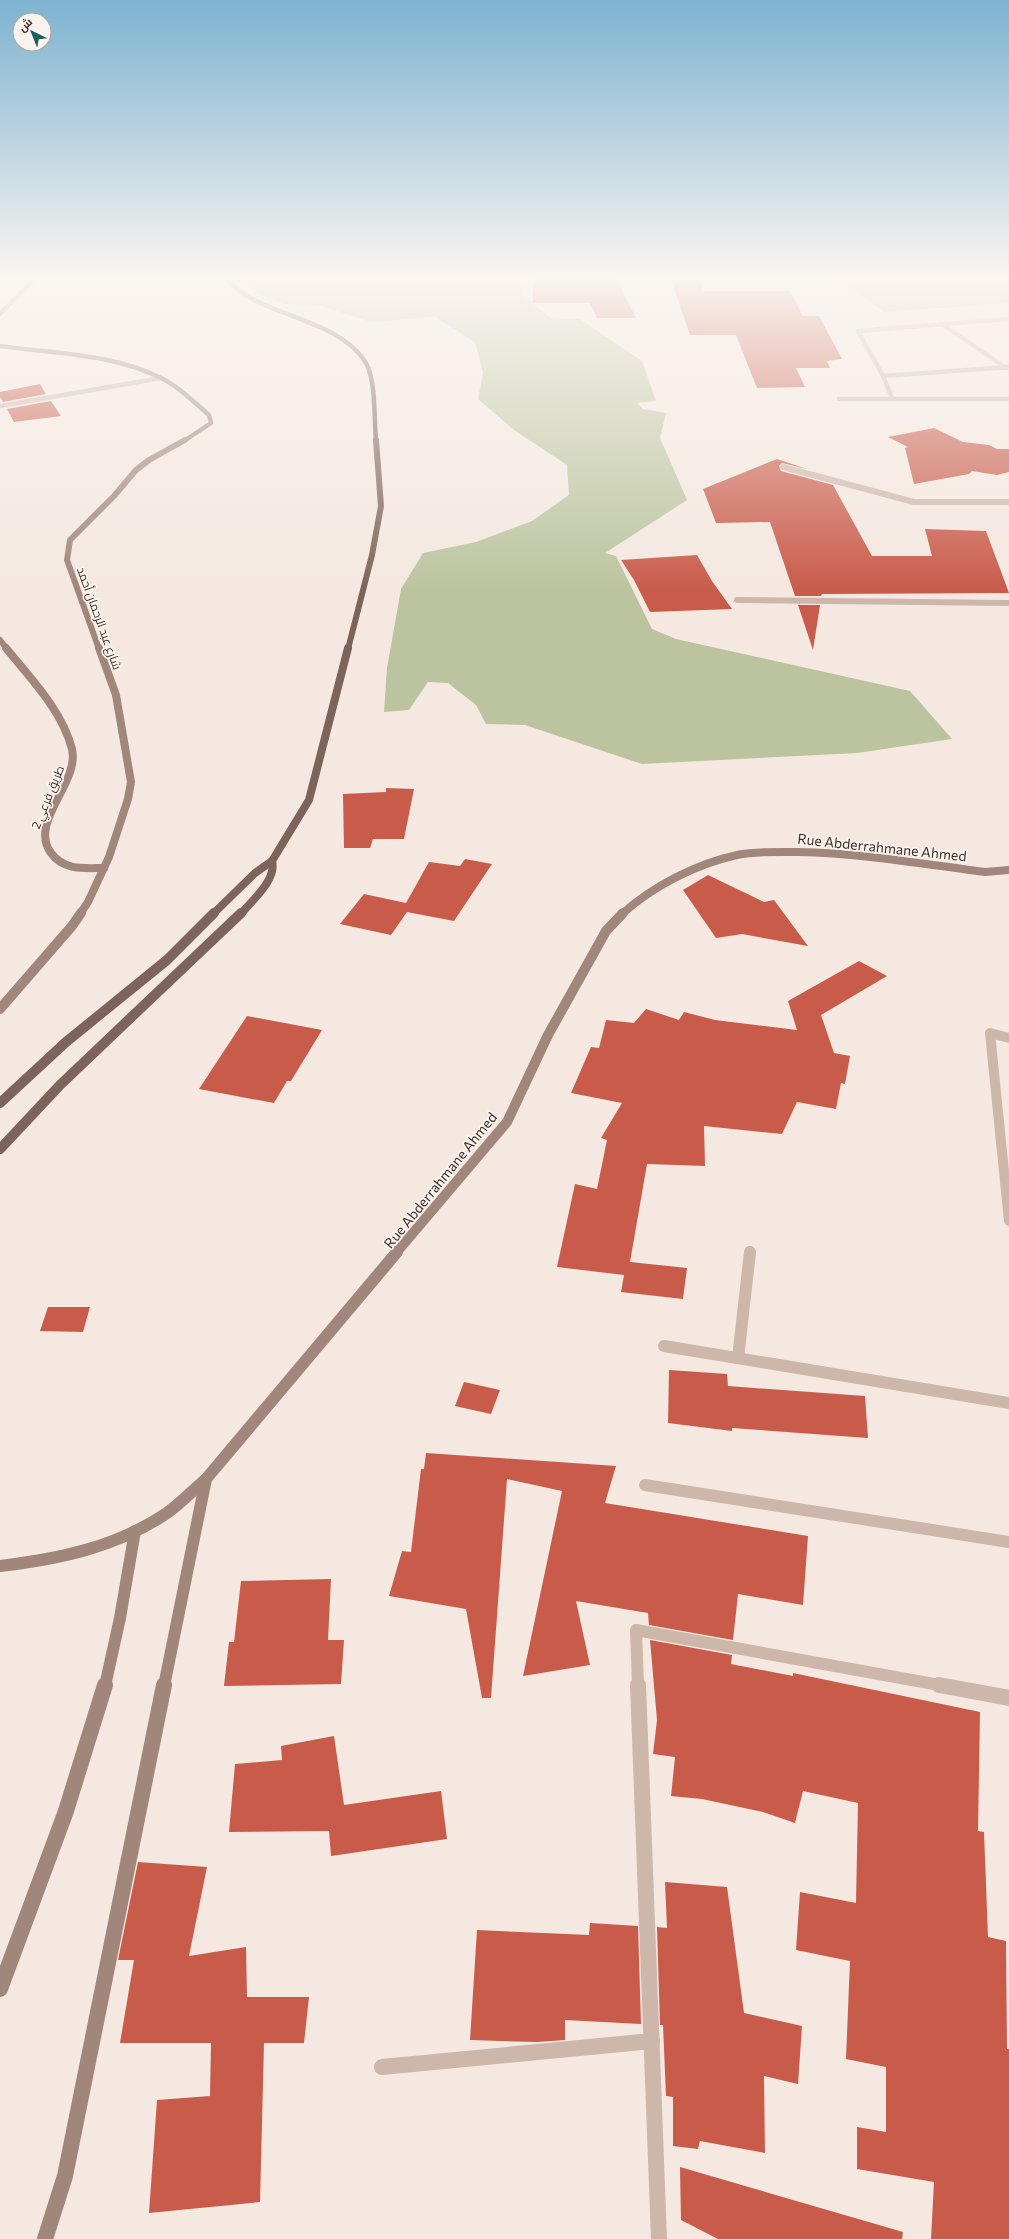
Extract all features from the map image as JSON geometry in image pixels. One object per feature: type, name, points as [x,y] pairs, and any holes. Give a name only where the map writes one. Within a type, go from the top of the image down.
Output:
[{"type":"main road","name":"شارع عبد الرحمان أحمد","points":[[0,1009],[72,926],[88,902],[104,868],[128,799],[131,782],[130,767],[116,695],[72,578],[66,552],[70,540],[114,496],[136,470],[153,457],[202,430],[211,422],[209,415],[168,382]]},
{"type":"main road","points":[[0,1103],[66,1042],[167,960],[255,873],[272,861],[309,800],[366,578],[381,506],[371,382]]},
{"type":"main road","name":"طريق فرعي 2","points":[[0,640],[53,709],[64,728],[74,754],[73,764],[44,831],[44,842],[46,849],[64,864],[76,869],[104,868]]},
{"type":"main road","name":"Rue Abderrahmane Ahmed","points":[[0,1566],[48,1561],[92,1550],[135,1531],[167,1512],[206,1479],[507,1122],[548,1035],[606,931],[623,913],[640,900],[686,872],[712,862],[738,855],[769,852],[830,854],[985,872],[1009,870]]},
{"type":"main road","points":[[0,1149],[61,1084],[235,921],[271,877],[274,868],[272,861]]},
{"type":"main road","points":[[44,2239],[65,2176],[206,1479]]},
{"type":"main road","points":[[0,1989],[78,1775],[100,1704],[114,1648],[135,1531]]},
{"type":"street","points":[[0,406],[135,382]]},
{"type":"street","points":[[886,382],[892,398]]},
{"type":"street","points":[[839,399],[1009,399]]},
{"type":"street","points":[[783,467],[914,502],[1009,502]]},
{"type":"street","points":[[737,600],[1009,603]]},
{"type":"street","points":[[1009,1038],[990,1033],[1009,1221]]},
{"type":"street","points":[[738,1358],[750,1251]]},
{"type":"street","points":[[664,1346],[1009,1403]]},
{"type":"street","points":[[645,1485],[1009,1542]]},
{"type":"street","points":[[659,2239],[636,1630],[1009,1698]]},
{"type":"street","points":[[382,2067],[652,2040]]},
{"type":"green space","points":[[481,382],[650,382],[656,401],[637,403],[643,409],[666,413],[660,438],[687,500],[605,553],[616,556],[652,629],[676,639],[910,691],[952,739],[857,753],[642,764],[525,725],[486,724],[476,705],[448,683],[428,682],[409,710],[384,712],[387,668],[401,589],[423,553],[476,542],[532,521],[569,495],[567,465],[514,430],[478,399]]},
{"type":"building","points":[[755,382],[803,382],[805,387],[757,388]]},
{"type":"building","points":[[40,384],[46,394],[3,402],[0,397],[0,392]]},
{"type":"building","points":[[51,401],[61,416],[14,422],[7,409]]},
{"type":"building","points":[[934,428],[963,442],[989,445],[997,449],[1009,449],[1009,472],[997,475],[972,471],[969,474],[914,484],[905,448],[908,447],[888,437]]},
{"type":"building","points":[[777,459],[807,469],[782,463],[779,466],[781,471],[833,485],[872,556],[932,556],[925,529],[986,531],[1009,593],[822,594],[821,596],[795,596],[770,522],[716,523],[703,489]]},
{"type":"building","points":[[697,555],[712,581],[732,609],[650,612],[634,580],[621,560]]},
{"type":"building","points":[[798,605],[820,605],[813,650]]},
{"type":"building","points":[[386,788],[414,789],[404,839],[373,839],[370,848],[344,848],[343,794],[386,792]]},
{"type":"building","points":[[465,859],[492,864],[454,921],[407,912],[391,935],[340,924],[364,894],[406,903],[429,862],[460,866]]},
{"type":"building","points":[[708,875],[764,902],[774,900],[808,946],[742,934],[716,938],[683,890]]},
{"type":"building","points":[[859,961],[887,976],[821,1015],[834,1053],[850,1056],[845,1084],[841,1083],[836,1109],[797,1102],[782,1134],[704,1126],[705,1166],[647,1164],[630,1262],[687,1268],[683,1299],[621,1292],[624,1275],[557,1267],[575,1184],[597,1189],[607,1140],[601,1138],[622,1103],[571,1093],[591,1047],[599,1048],[606,1020],[634,1023],[646,1009],[679,1020],[684,1012],[715,1020],[797,1030],[788,1001]]},
{"type":"building","points":[[247,1016],[322,1030],[291,1081],[287,1081],[274,1103],[199,1089]]},
{"type":"building","points":[[48,1307],[90,1307],[83,1332],[40,1331]]},
{"type":"building","points":[[669,1370],[727,1374],[728,1386],[865,1396],[868,1438],[732,1428],[732,1431],[668,1423]]},
{"type":"building","points":[[464,1382],[500,1390],[491,1414],[455,1406]]},
{"type":"building","points":[[426,1453],[616,1466],[605,1503],[808,1536],[803,1605],[738,1594],[733,1640],[649,1625],[648,1613],[576,1601],[590,1665],[523,1676],[562,1491],[507,1479],[491,1698],[482,1698],[466,1609],[389,1596],[402,1551],[411,1552],[421,1469],[424,1469]]},
{"type":"building","points":[[331,1579],[328,1640],[344,1640],[341,1684],[224,1686],[229,1642],[234,1642],[241,1581]]},
{"type":"building","points":[[650,1640],[732,1655],[731,1664],[793,1676],[793,1673],[980,1712],[978,1831],[984,1832],[988,1937],[1006,1941],[1007,2049],[1009,2049],[1009,2239],[931,2239],[934,2182],[857,2169],[857,2127],[886,2132],[886,2067],[846,2059],[850,1961],[796,1950],[800,1892],[856,1903],[858,1803],[803,1791],[795,1823],[763,1812],[702,1799],[671,1796],[675,1757],[653,1754],[657,1720]]},
{"type":"building","points":[[334,1736],[344,1805],[441,1791],[447,1839],[331,1856],[329,1831],[229,1832],[235,1764],[282,1760],[281,1746]]},
{"type":"building","points":[[138,1862],[207,1867],[189,1956],[246,1947],[247,1997],[309,1997],[304,2043],[264,2043],[260,2202],[149,2213],[157,2100],[210,2096],[211,2043],[120,2043],[134,1960],[118,1960]]},
{"type":"building","points":[[665,1882],[727,1887],[744,2013],[802,2026],[798,2084],[764,2076],[765,2153],[700,2141],[698,2149],[673,2146],[673,2097],[666,2096],[663,2025],[660,2025],[657,1927],[667,1928]]},
{"type":"building","points":[[590,1923],[638,1926],[641,2024],[565,2020],[565,2040],[537,2042],[470,2040],[477,1930],[589,1935]]},
{"type":"building","points":[[680,2167],[903,2232],[902,2239],[718,2239],[681,2220]]}]
